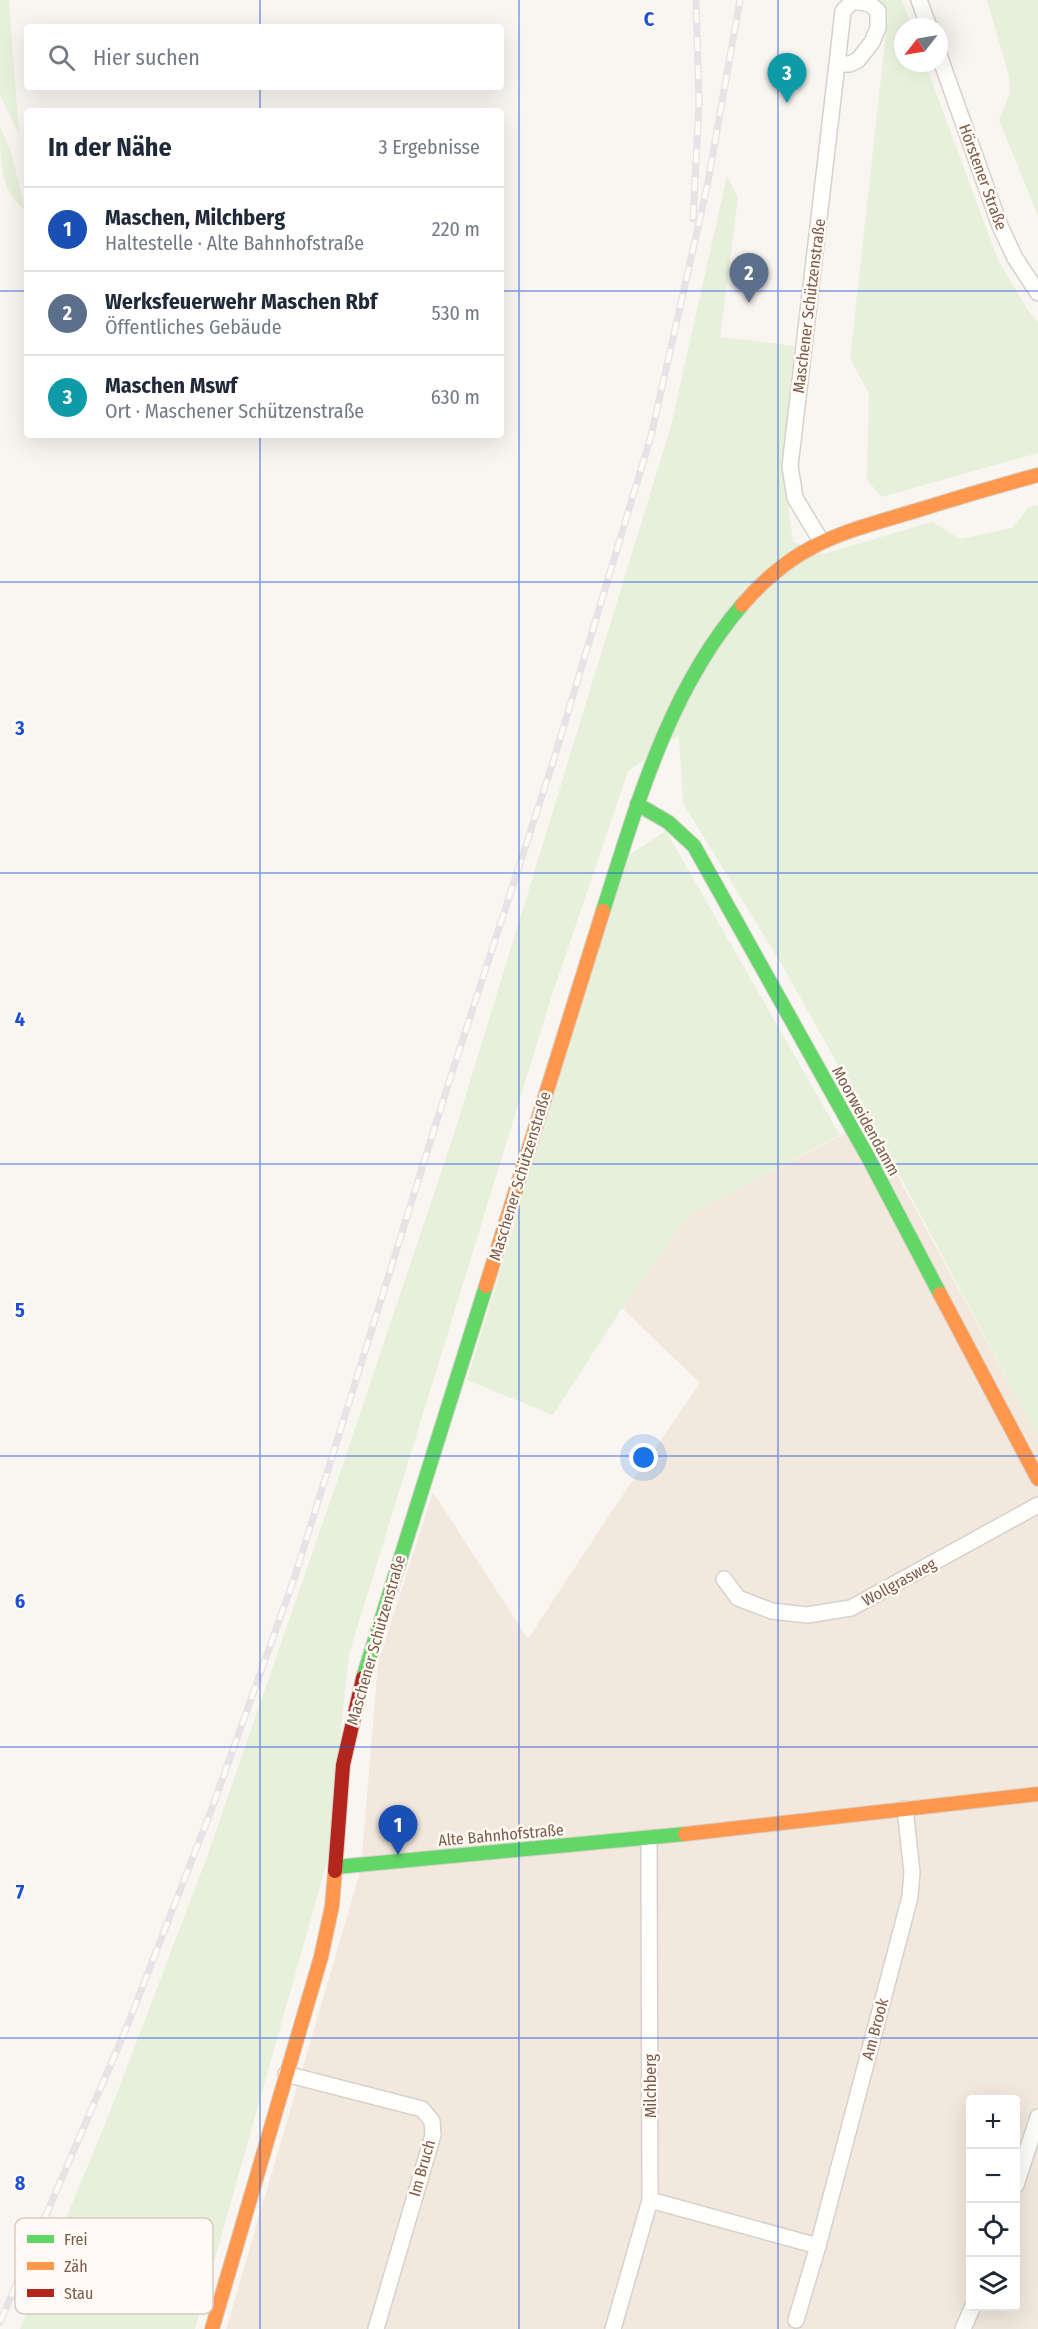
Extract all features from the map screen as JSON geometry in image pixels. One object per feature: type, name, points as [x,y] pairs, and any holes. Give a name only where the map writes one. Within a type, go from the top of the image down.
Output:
[{"type":"main road","name":"Maschener Schützenstraße","points":[[336,1867],[343,1765],[357,1696],[637,804],[666,729],[681,699],[730,620],[750,596],[774,572],[821,541],[853,528],[1038,475]]},
{"type":"main road","name":"Moorweidendamm","points":[[637,804],[678,827],[694,846],[869,1159],[1038,1479]]},
{"type":"main road","name":"Alte Bahnhofstraße","points":[[336,1867],[649,1838],[1038,1794]]},
{"type":"main road","points":[[212,2329],[321,1957],[332,1906],[336,1867]]},
{"type":"street","points":[[919,0],[926,18]]},
{"type":"street","name":"Maschener Schützenstraße","points":[[821,541],[795,498],[790,466],[837,64]]},
{"type":"street","name":"Hörstener Straße","points":[[945,72],[1000,226],[1015,258],[1038,293]]},
{"type":"street","name":"Wollgrasweg","points":[[724,1579],[738,1598],[772,1611],[807,1615],[851,1608],[1038,1505]]},
{"type":"street","name":"Am Brook","points":[[796,2320],[818,2246],[910,1897],[912,1872],[904,1809]]},
{"type":"street","name":"Milchberg","points":[[613,2329],[650,2200],[649,1838]]},
{"type":"street","name":"Im Bruch","points":[[286,2074],[422,2109],[432,2121],[433,2135],[375,2329]]},
{"type":"street","points":[[1020,2173],[1038,2117]]},
{"type":"street","points":[[650,2200],[818,2246]]},
{"type":"street","points":[[963,2329],[970,2311]]},
{"type":"shaded area","points":[[870,1124],[1038,1437],[1038,2329],[226,2329],[361,1869],[378,1663],[433,1492],[528,1639],[700,1383],[622,1308],[689,1215],[840,1136]]},
{"type":"green space","points":[[0,0],[9,0],[19,134],[0,95]]},
{"type":"green space","points":[[878,0],[902,0],[909,18],[894,18],[894,72],[928,72],[998,260],[1029,312],[1038,322],[1038,453],[881,497],[867,479],[869,393],[850,359],[888,15]]},
{"type":"green space","points":[[987,0],[1038,0],[1038,216],[999,120],[1010,93],[1009,76]]},
{"type":"green space","points":[[0,127],[11,152],[24,208],[17,203],[6,184],[0,149]]},
{"type":"green space","points":[[727,176],[738,198],[720,337],[794,346],[783,465],[793,542],[823,554],[932,522],[960,539],[1012,528],[1029,507],[1038,505],[1038,1437],[901,1178],[785,970],[683,803],[679,735],[628,771],[549,1004],[349,1654],[327,1862],[213,2265],[213,2218],[66,2218],[108,2117],[207,1857],[341,1470],[453,1137],[671,426]]},
{"type":"green space","points":[[666,831],[840,1135],[689,1215],[622,1308],[553,1415],[467,1380],[626,857]]},
{"type":"green space","points":[[26,2314],[199,2314],[195,2329],[20,2329]]},
{"type":"railway","points":[[693,219],[699,103],[696,0]]},
{"type":"railway","points":[[45,2218],[126,2029],[211,1811],[294,1579],[448,1085],[553,762],[651,436],[707,187],[740,0]]},
{"type":"railway","points":[[0,2322],[15,2287]]},
{"type":"traffic: fast","points":[[603,911],[642,790],[674,712],[716,638],[742,605]]},
{"type":"traffic: fast","points":[[637,804],[668,822],[694,846],[869,1159],[940,1294]]},
{"type":"traffic: fast","points":[[363,1678],[486,1286]]},
{"type":"traffic: fast","points":[[336,1867],[685,1834]]},
{"type":"traffic: slow","points":[[742,605],[781,567],[821,543],[864,526],[1038,475]]},
{"type":"traffic: slow","points":[[486,1286],[603,911]]},
{"type":"traffic: slow","points":[[940,1294],[1038,1479]]},
{"type":"traffic: slow","points":[[685,1834],[1038,1794]]},
{"type":"traffic: slow","points":[[212,2329],[321,1957],[332,1906],[335,1871]]},
{"type":"traffic: jam","points":[[335,1871],[343,1765],[363,1678]]},
{"type":"place","name":"Maschen Mswf","points":[[787,103]]},
{"type":"place","name":"Werksfeuerwehr Maschen Rbf","points":[[749,303]]},
{"type":"place","name":"Maschen, Milchberg","points":[[398,1855]]}]
